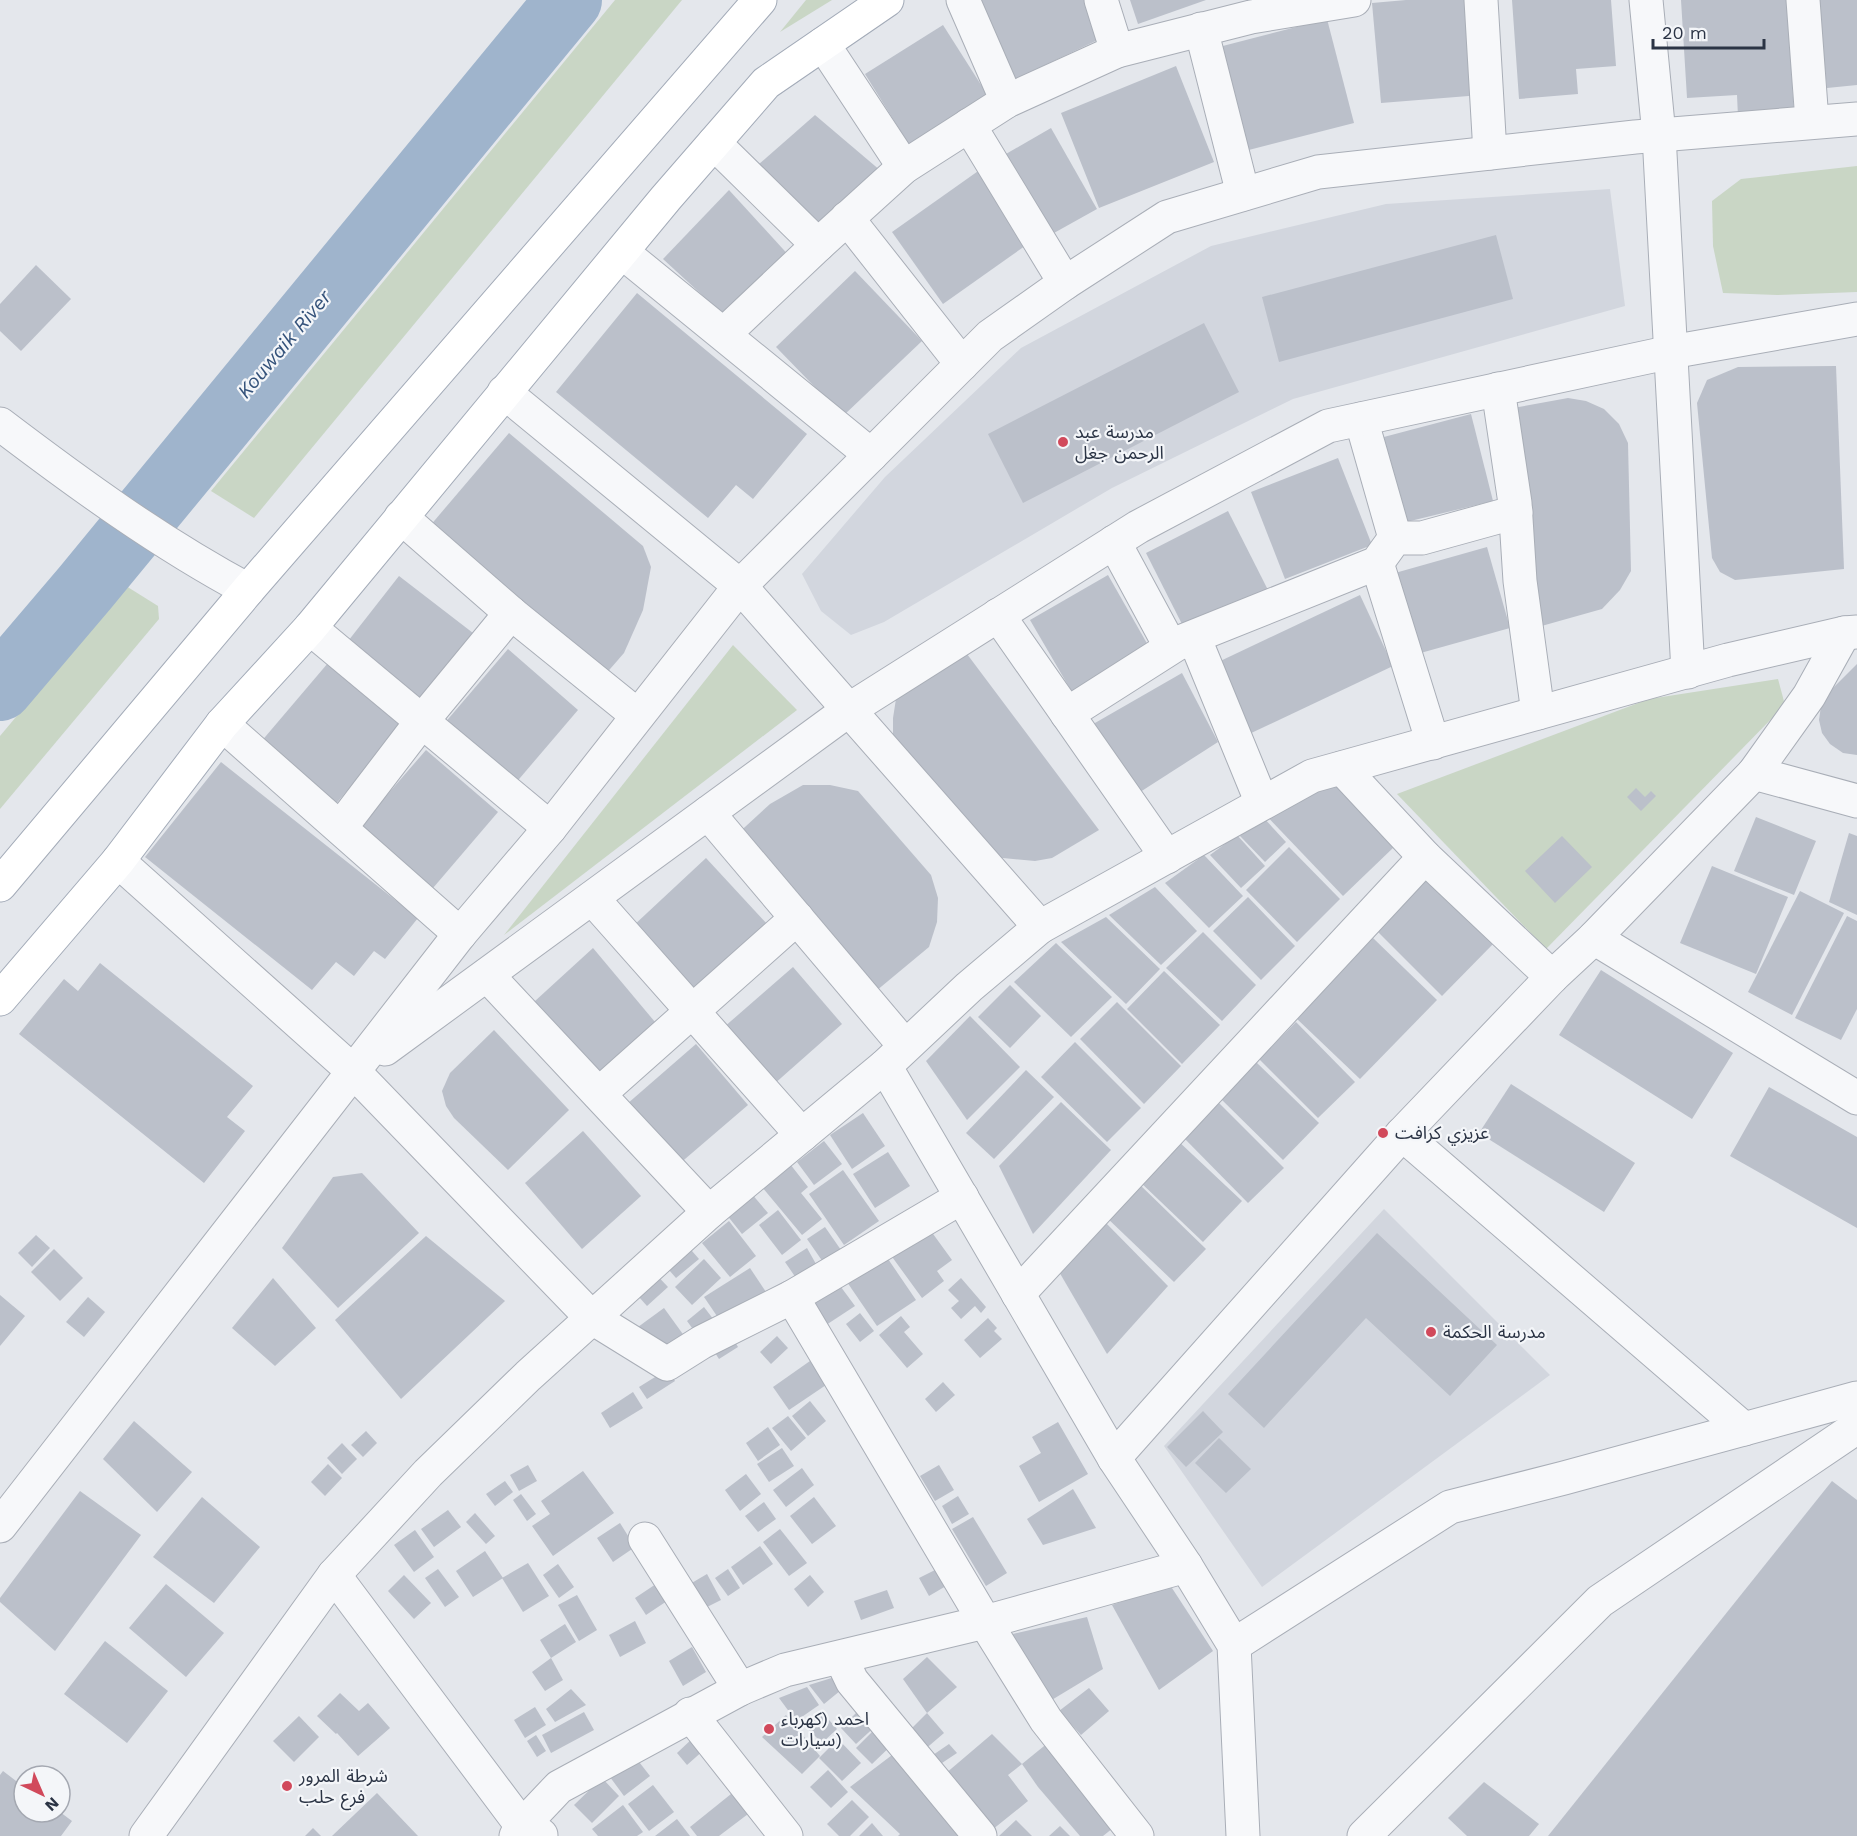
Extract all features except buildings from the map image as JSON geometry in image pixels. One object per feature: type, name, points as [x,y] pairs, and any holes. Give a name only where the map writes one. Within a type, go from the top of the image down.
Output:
[{"type":"main road","points":[[0,885],[248,590],[760,0]]},
{"type":"main road","points":[[0,999],[118,861],[222,724],[310,628],[504,392],[766,83],[887,0]]},
{"type":"street","points":[[963,0],[1007,101]]},
{"type":"street","points":[[1101,0],[1117,51]]},
{"type":"street","points":[[724,334],[904,167],[1007,101],[1117,51],[1201,29],[1249,8],[1354,0]]},
{"type":"street","points":[[1481,0],[1490,153]]},
{"type":"street","points":[[1646,0],[1659,135],[1688,672]]},
{"type":"street","points":[[1803,0],[1812,122]]},
{"type":"street","points":[[1201,29],[1243,194]]},
{"type":"street","points":[[823,44],[904,167]]},
{"type":"street","points":[[0,1526],[460,934],[550,828],[740,586],[990,336],[1065,283],[1167,217],[1318,172],[1659,135],[1857,119]]},
{"type":"street","points":[[969,125],[1065,283]]},
{"type":"street","points":[[714,143],[818,245]]},
{"type":"street","points":[[847,218],[962,364]]},
{"type":"street","points":[[622,252],[870,455]]},
{"type":"street","points":[[354,1072],[850,709],[1114,542],[1328,426],[1671,352],[1857,319]]},
{"type":"street","points":[[1498,389],[1516,512],[1520,581],[1538,713]]},
{"type":"street","points":[[504,392],[740,586],[1040,927]]},
{"type":"street","points":[[1361,418],[1386,550],[1433,743]]},
{"type":"street","points":[[0,424],[77,483],[200,565],[248,590]]},
{"type":"street","points":[[1067,714],[1180,642],[1386,550],[1516,512]]},
{"type":"street","points":[[401,517],[511,613],[637,715]]},
{"type":"street","points":[[1114,542],[1168,642],[1196,642],[1262,803]]},
{"type":"street","points":[[341,827],[422,721],[511,613]]},
{"type":"street","points":[[998,615],[1167,857]]},
{"type":"street","points":[[310,628],[550,828]]},
{"type":"street","points":[[146,1836],[334,1575],[428,1473],[591,1317],[709,1212],[895,1056],[969,987],[1040,927],[1312,776],[1728,660],[1850,632]]},
{"type":"street","points":[[1114,1458],[1402,1134],[1552,977],[1594,938],[1754,774],[1809,696],[1850,632]]},
{"type":"street","points":[[222,724],[460,934]]},
{"type":"street","points":[[1342,768],[1425,857],[1552,977]]},
{"type":"street","points":[[1754,774],[1857,801]]},
{"type":"street","points":[[708,813],[797,918],[895,1056],[962,1197],[1114,1458],[1186,1566],[1234,1645],[1243,1836]]},
{"type":"street","points":[[1018,1294],[1425,857]]},
{"type":"street","points":[[118,861],[354,1072],[591,1317],[667,1364],[702,1342],[792,1297],[962,1197]]},
{"type":"street","points":[[592,898],[802,1135]]},
{"type":"street","points":[[599,1094],[797,918]]},
{"type":"street","points":[[1594,938],[1857,1098]]},
{"type":"street","points":[[487,975],[709,1212]]},
{"type":"street","points":[[1402,1134],[1744,1429]]},
{"type":"street","points":[[792,1297],[985,1622],[1046,1720],[1137,1836]]},
{"type":"street","points":[[1234,1645],[1450,1507],[1857,1398]]},
{"type":"street","points":[[1364,1836],[1600,1601],[1857,1427]]},
{"type":"street","points":[[645,1539],[740,1689]]},
{"type":"street","points":[[334,1575],[527,1833],[560,1787],[690,1714],[785,1670],[985,1622],[1186,1566]]},
{"type":"street","points":[[841,1658],[852,1681],[980,1836]]},
{"type":"street","points":[[690,1714],[786,1836]]},
{"type":"shaded area","name":"مدرسة عبد الرحمن جغل","points":[[1610,189],[1625,306],[1293,399],[1112,488],[884,622],[851,635],[821,611],[802,574],[885,477],[1021,348],[1211,246],[1386,204]]},
{"type":"shaded area","points":[[1384,1209],[1550,1375],[1262,1587],[1164,1446]]},
{"type":"green space","points":[[615,0],[682,0],[254,518],[211,491]]},
{"type":"green space","points":[[806,0],[832,0],[780,32]]},
{"type":"green space","points":[[1857,166],[1857,292],[1777,295],[1723,293],[1713,246],[1712,201],[1741,179]]},
{"type":"green space","points":[[126,586],[158,606],[159,619],[0,809],[0,736]]},
{"type":"green space","points":[[733,645],[797,710],[504,935]]},
{"type":"green space","points":[[1778,679],[1785,705],[1546,949],[1397,794],[1649,699]]},
{"type":"waterway","name":"Kouwaik River","points":[[0,688],[569,0]]},
{"type":"place","name":"مدرسة عبد الرحمن جغل","points":[[1063,442]]},
{"type":"place","name":"عزيزي كرافت","points":[[1383,1133]]},
{"type":"place","name":"مدرسة الحكمة","points":[[1431,1332]]},
{"type":"place","name":"احمد (كهرباء سيارات)","points":[[769,1729]]},
{"type":"place","name":"شرطة المرور فرع حلب","points":[[287,1786]]}]
